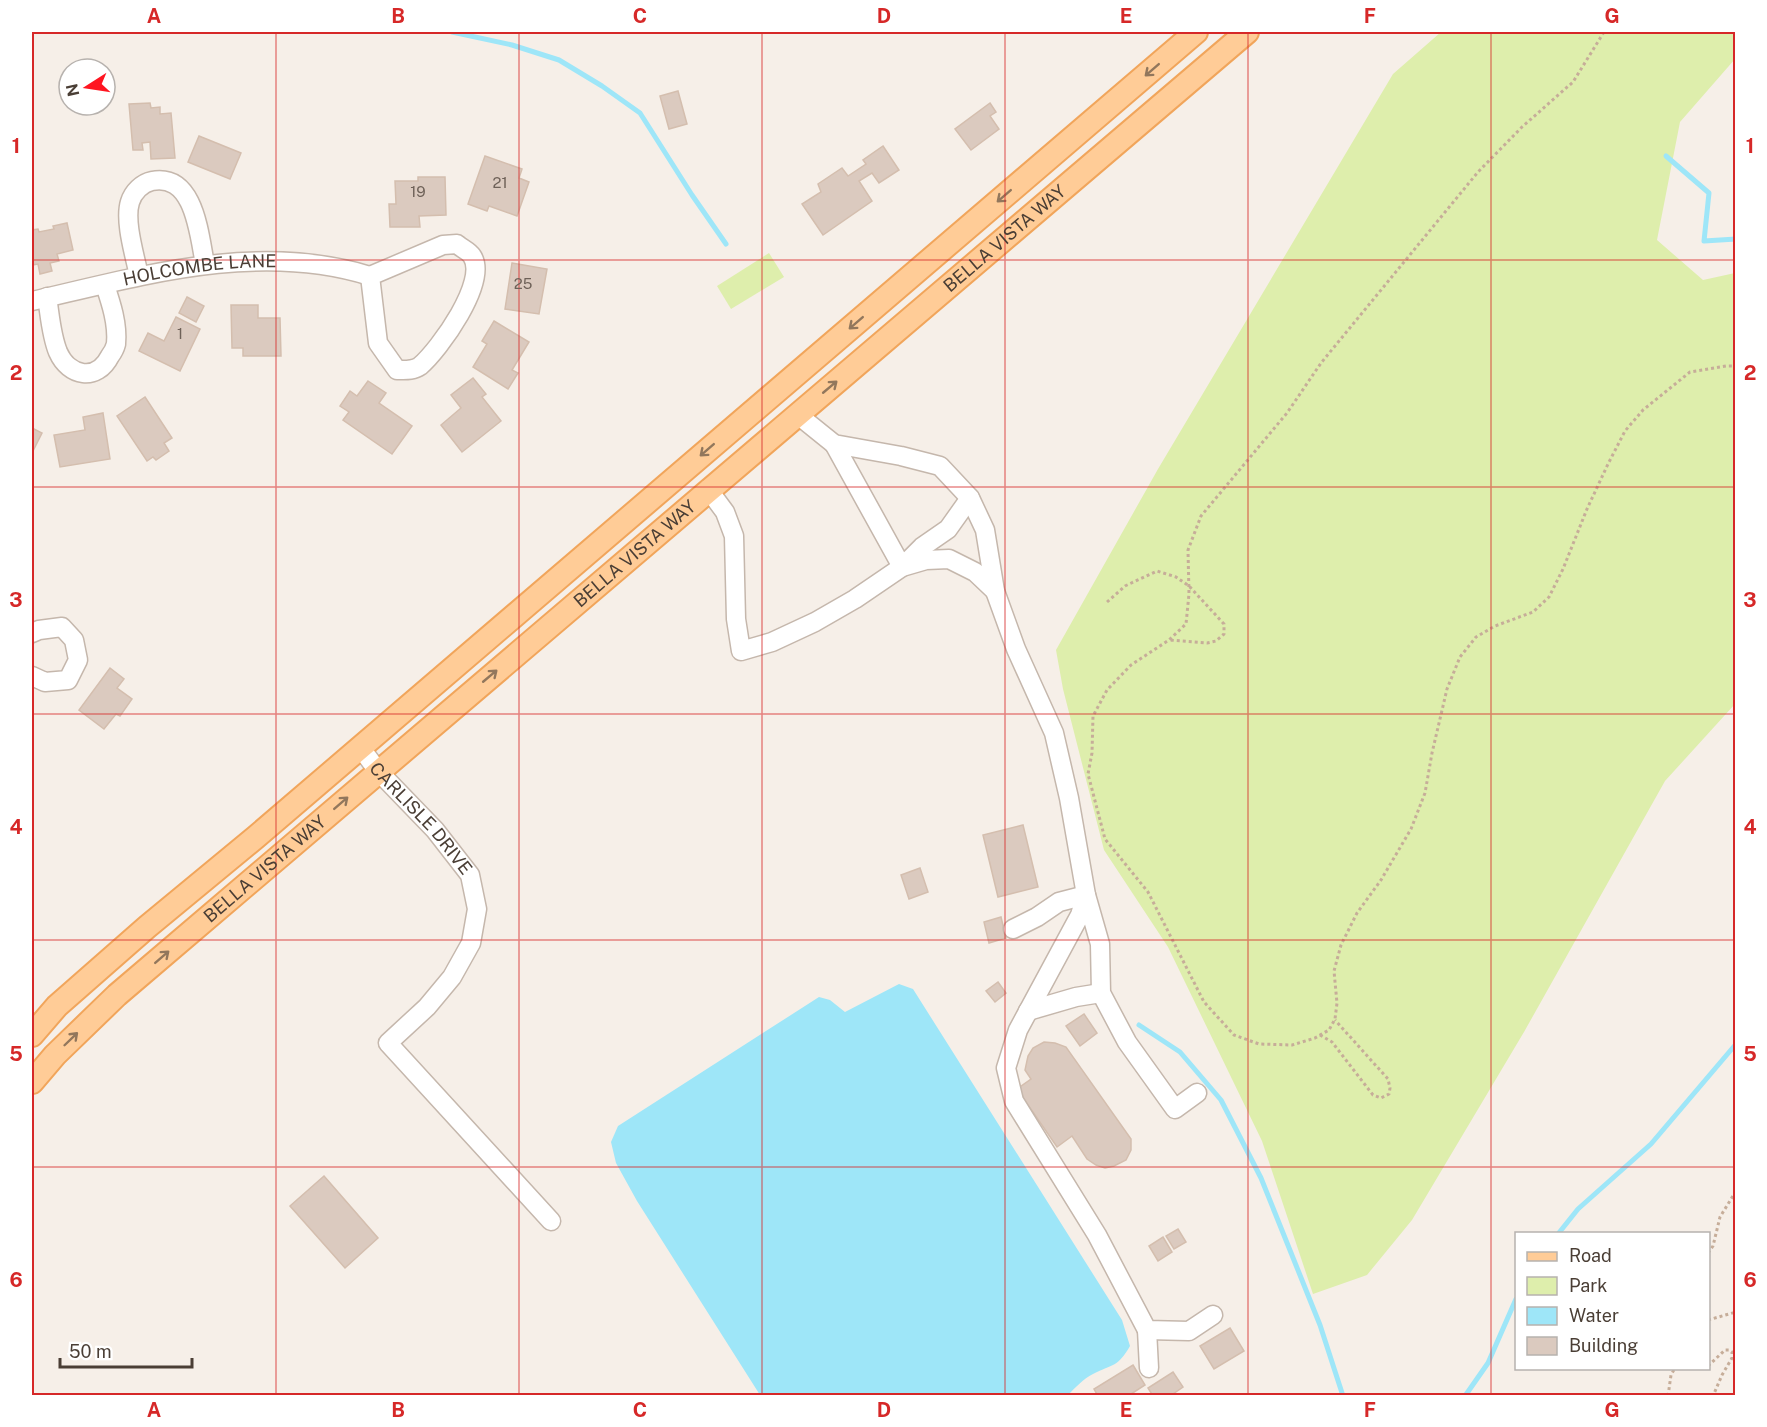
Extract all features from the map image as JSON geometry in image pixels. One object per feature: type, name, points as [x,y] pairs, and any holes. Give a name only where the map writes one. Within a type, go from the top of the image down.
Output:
[{"type":"main road","name":"BELLA VISTA WAY","points":[[32,1035],[57,1006],[1196,32]]},
{"type":"main road","name":"BELLA VISTA WAY","points":[[32,1082],[117,995],[1247,32]]},
{"type":"street","points":[[139,276],[129,220],[129,203],[135,191],[149,181],[164,179],[177,185],[188,197],[195,215],[205,264]]},
{"type":"street","points":[[457,244],[472,255],[476,267],[475,279],[463,308],[447,335],[418,367],[408,370],[397,370],[378,343],[370,276],[443,245],[457,244]]},
{"type":"street","name":"HOLCOMBE LANE","points":[[39,299],[139,276],[205,264],[266,261],[313,264],[346,268],[370,276]]},
{"type":"street","points":[[39,299],[58,352],[68,367],[88,374],[107,363],[116,346],[115,323],[105,285]]},
{"type":"street","points":[[798,415],[834,444],[902,567]]},
{"type":"street","points":[[834,444],[901,456],[940,466],[970,498],[985,530],[994,591],[1016,649],[1054,733],[1069,798],[1086,896],[1100,944],[1101,993],[1127,1042],[1175,1109],[1197,1093]]},
{"type":"street","points":[[708,489],[725,512],[734,536],[736,619],[741,651],[772,642],[815,622],[855,599],[902,567],[922,547],[948,529],[970,498]]},
{"type":"street","points":[[902,567],[926,560],[949,559],[975,572],[994,591]]},
{"type":"street","points":[[32,633],[62,627],[74,640],[78,660],[68,680],[45,682],[32,676]]},
{"type":"street","name":"CARLISLE DRIVE","points":[[360,747],[378,771],[435,830],[470,875],[477,909],[471,943],[452,976],[427,1007],[388,1043],[551,1221]]},
{"type":"street","points":[[1013,929],[1059,902],[1086,896]]},
{"type":"street","points":[[1086,896],[1080,915],[1018,1030],[1006,1068],[1014,1101],[1098,1235],[1147,1329],[1149,1368]]},
{"type":"street","points":[[1028,1011],[1076,997],[1101,993]]},
{"type":"street","points":[[1147,1329],[1189,1331],[1214,1315]]},
{"type":"path","points":[[1604,32],[1574,82],[1522,127],[1478,172],[1321,363],[1287,413],[1201,516],[1188,550],[1189,586],[1186,624],[1169,640],[1131,665],[1107,690],[1093,716],[1092,753],[1088,774],[1105,839],[1148,892],[1204,1002],[1234,1035],[1258,1044],[1292,1045],[1329,1030],[1335,1019],[1334,971],[1341,945],[1357,913],[1381,880],[1411,829],[1425,793],[1447,689],[1460,657],[1476,638],[1495,626],[1533,612],[1549,597],[1608,464],[1625,431],[1643,410],[1690,372],[1736,366]]},
{"type":"path","points":[[1107,602],[1125,586],[1157,571],[1176,577],[1189,586],[1224,624],[1224,634],[1216,641],[1207,643],[1169,640]]},
{"type":"path","points":[[1320,1035],[1332,1042],[1372,1095],[1381,1098],[1389,1094],[1388,1079],[1335,1019]]},
{"type":"path","points":[[1710,1250],[1720,1217],[1736,1191]]},
{"type":"path","points":[[1710,1319],[1736,1312]]},
{"type":"path","points":[[1710,1364],[1725,1350],[1732,1352],[1732,1358],[1713,1395]]},
{"type":"path","points":[[1668,1395],[1674,1370]]},
{"type":"green space","points":[[1441,32],[1735,32],[1735,59],[1680,122],[1657,240],[1703,280],[1735,273],[1735,704],[1665,781],[1524,1032],[1412,1220],[1367,1275],[1313,1294],[1262,1141],[1168,947],[1104,850],[1063,689],[1056,650],[1158,469],[1393,74]]},
{"type":"green space","points":[[769,253],[784,277],[731,309],[717,286]]},
{"type":"water","points":[[899,984],[913,989],[1122,1320],[1130,1346],[1126,1353],[1115,1364],[1086,1378],[1068,1395],[760,1395],[637,1201],[616,1163],[611,1142],[618,1126],[819,997],[830,1000],[845,1012]]},
{"type":"building","points":[[678,91],[687,124],[669,129],[660,96]]},
{"type":"building","points":[[150,103],[151,108],[160,107],[160,114],[171,113],[175,158],[151,159],[150,142],[142,143],[143,150],[133,150],[129,104]]},
{"type":"building","points":[[990,103],[996,112],[990,116],[999,129],[971,150],[955,129]]},
{"type":"building","points":[[199,136],[241,153],[230,179],[188,162]]},
{"type":"building","points":[[883,146],[899,170],[879,183],[872,173],[859,181],[872,201],[823,235],[802,204],[821,192],[818,184],[842,168],[848,176],[866,164],[863,160]]},
{"type":"building","points":[[485,156],[522,169],[519,178],[529,182],[517,216],[489,206],[487,211],[468,204]]},
{"type":"building","points":[[418,177],[445,177],[446,215],[419,216],[420,227],[390,227],[389,204],[396,204],[395,181],[418,181]]},
{"type":"building","points":[[67,223],[73,250],[57,254],[59,261],[50,263],[52,271],[40,274],[38,264],[32,265],[32,230],[38,229],[39,232],[54,229],[53,226]]},
{"type":"building","points":[[512,263],[547,269],[539,314],[505,309]]},
{"type":"building","points":[[187,297],[204,306],[196,322],[179,313]]},
{"type":"building","points":[[231,305],[258,305],[258,318],[280,318],[281,356],[243,356],[243,348],[232,348]]},
{"type":"building","points":[[176,317],[200,329],[180,371],[139,351],[148,333],[164,341]]},
{"type":"building","points":[[494,321],[529,342],[512,370],[518,373],[508,389],[473,367],[487,344],[482,341]]},
{"type":"building","points":[[473,378],[486,394],[482,397],[501,421],[462,452],[441,425],[461,408],[451,395]]},
{"type":"building","points":[[368,381],[386,393],[379,403],[412,426],[392,454],[343,420],[349,412],[340,406],[350,391],[357,396]]},
{"type":"building","points":[[145,397],[172,438],[164,443],[169,451],[156,460],[153,457],[147,461],[117,416]]},
{"type":"building","points":[[103,413],[110,459],[60,467],[54,435],[85,430],[83,417]]},
{"type":"building","points":[[32,428],[42,433],[32,453]]},
{"type":"building","points":[[110,668],[124,679],[117,688],[132,699],[120,716],[116,714],[104,729],[79,710]]},
{"type":"building","points":[[1023,825],[1038,887],[998,897],[983,835]]},
{"type":"building","points":[[920,868],[928,892],[909,899],[901,875]]},
{"type":"building","points":[[1001,917],[1006,938],[989,943],[984,922]]},
{"type":"building","points":[[998,982],[1006,993],[995,1002],[986,991]]},
{"type":"building","points":[[1084,1014],[1097,1033],[1080,1046],[1066,1026]]},
{"type":"building","points":[[1044,1042],[1066,1047],[1131,1139],[1131,1150],[1126,1160],[1105,1168],[1096,1165],[1087,1159],[1072,1136],[1057,1147],[1017,1089],[1031,1079],[1025,1070],[1028,1056],[1033,1048]]},
{"type":"building","points":[[324,1176],[378,1238],[345,1268],[290,1206]]},
{"type":"building","points":[[1178,1229],[1186,1242],[1174,1249],[1166,1236]]},
{"type":"building","points":[[1163,1237],[1172,1252],[1158,1261],[1149,1246]]},
{"type":"building","points":[[1230,1328],[1244,1351],[1214,1369],[1200,1346]]},
{"type":"building","points":[[1133,1365],[1145,1385],[1128,1396],[1098,1396],[1094,1389]]},
{"type":"building","points":[[1173,1372],[1183,1387],[1170,1396],[1153,1396],[1148,1388]]},
{"type":"waterway","points":[[452,32],[512,45],[559,60],[640,113],[726,244]]},
{"type":"waterway","points":[[1666,156],[1709,193],[1704,241],[1736,239]]},
{"type":"waterway","points":[[1139,1025],[1180,1052],[1221,1100],[1261,1178],[1320,1325],[1343,1396]]},
{"type":"waterway","points":[[1560,1232],[1578,1209],[1651,1144],[1736,1044]]},
{"type":"waterway","points":[[1465,1396],[1488,1363],[1515,1301]]}]
